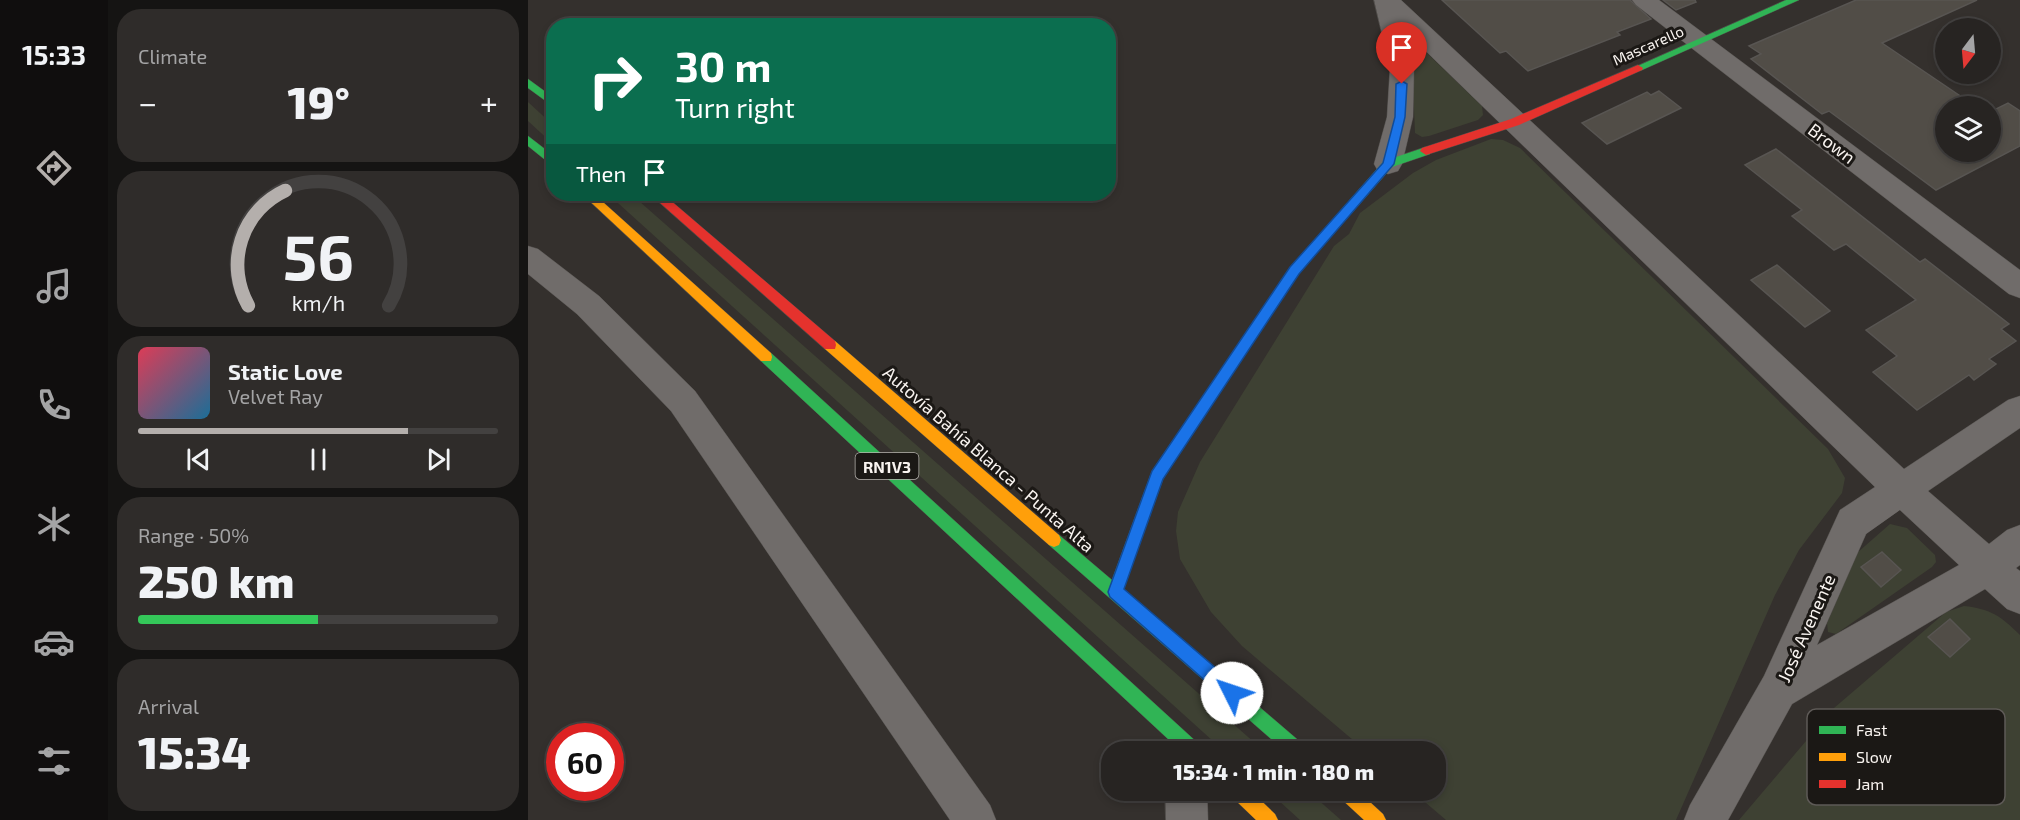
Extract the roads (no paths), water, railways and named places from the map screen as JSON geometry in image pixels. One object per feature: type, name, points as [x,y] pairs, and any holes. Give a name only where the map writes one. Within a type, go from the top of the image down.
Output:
[{"type":"main road","name":"Mascarello","points":[[1388,164],[1515,122],[1794,0]]},
{"type":"main road","points":[[528,82],[546,97]]},
{"type":"main road","points":[[528,140],[546,156]]},
{"type":"main road","points":[[1115,592],[1157,476],[1295,270],[1388,164]]},
{"type":"main road","name":"RN1V3","points":[[595,201],[868,449],[1181,741]]},
{"type":"main road","name":"Autovía Bahía Blanca - Punta Alta","points":[[664,201],[1286,741]]},
{"type":"main road","points":[[1249,801],[1269,820]]},
{"type":"main road","points":[[1356,801],[1377,820]]},
{"type":"street","points":[[1387,0],[1901,489],[2020,596]]},
{"type":"street","points":[[1387,0],[1402,68],[1400,117],[1388,164]]},
{"type":"street","name":"Brown","points":[[1644,0],[2020,286]]},
{"type":"street","points":[[528,257],[588,305],[683,401],[975,820]]},
{"type":"street","name":"José Avenente","points":[[1778,690],[1853,522],[2020,410]]},
{"type":"street","name":"José Avenente","points":[[1778,690],[1989,567],[2020,542]]},
{"type":"street","points":[[1705,820],[1778,690]]},
{"type":"street","points":[[1186,801],[1187,820]]}]
